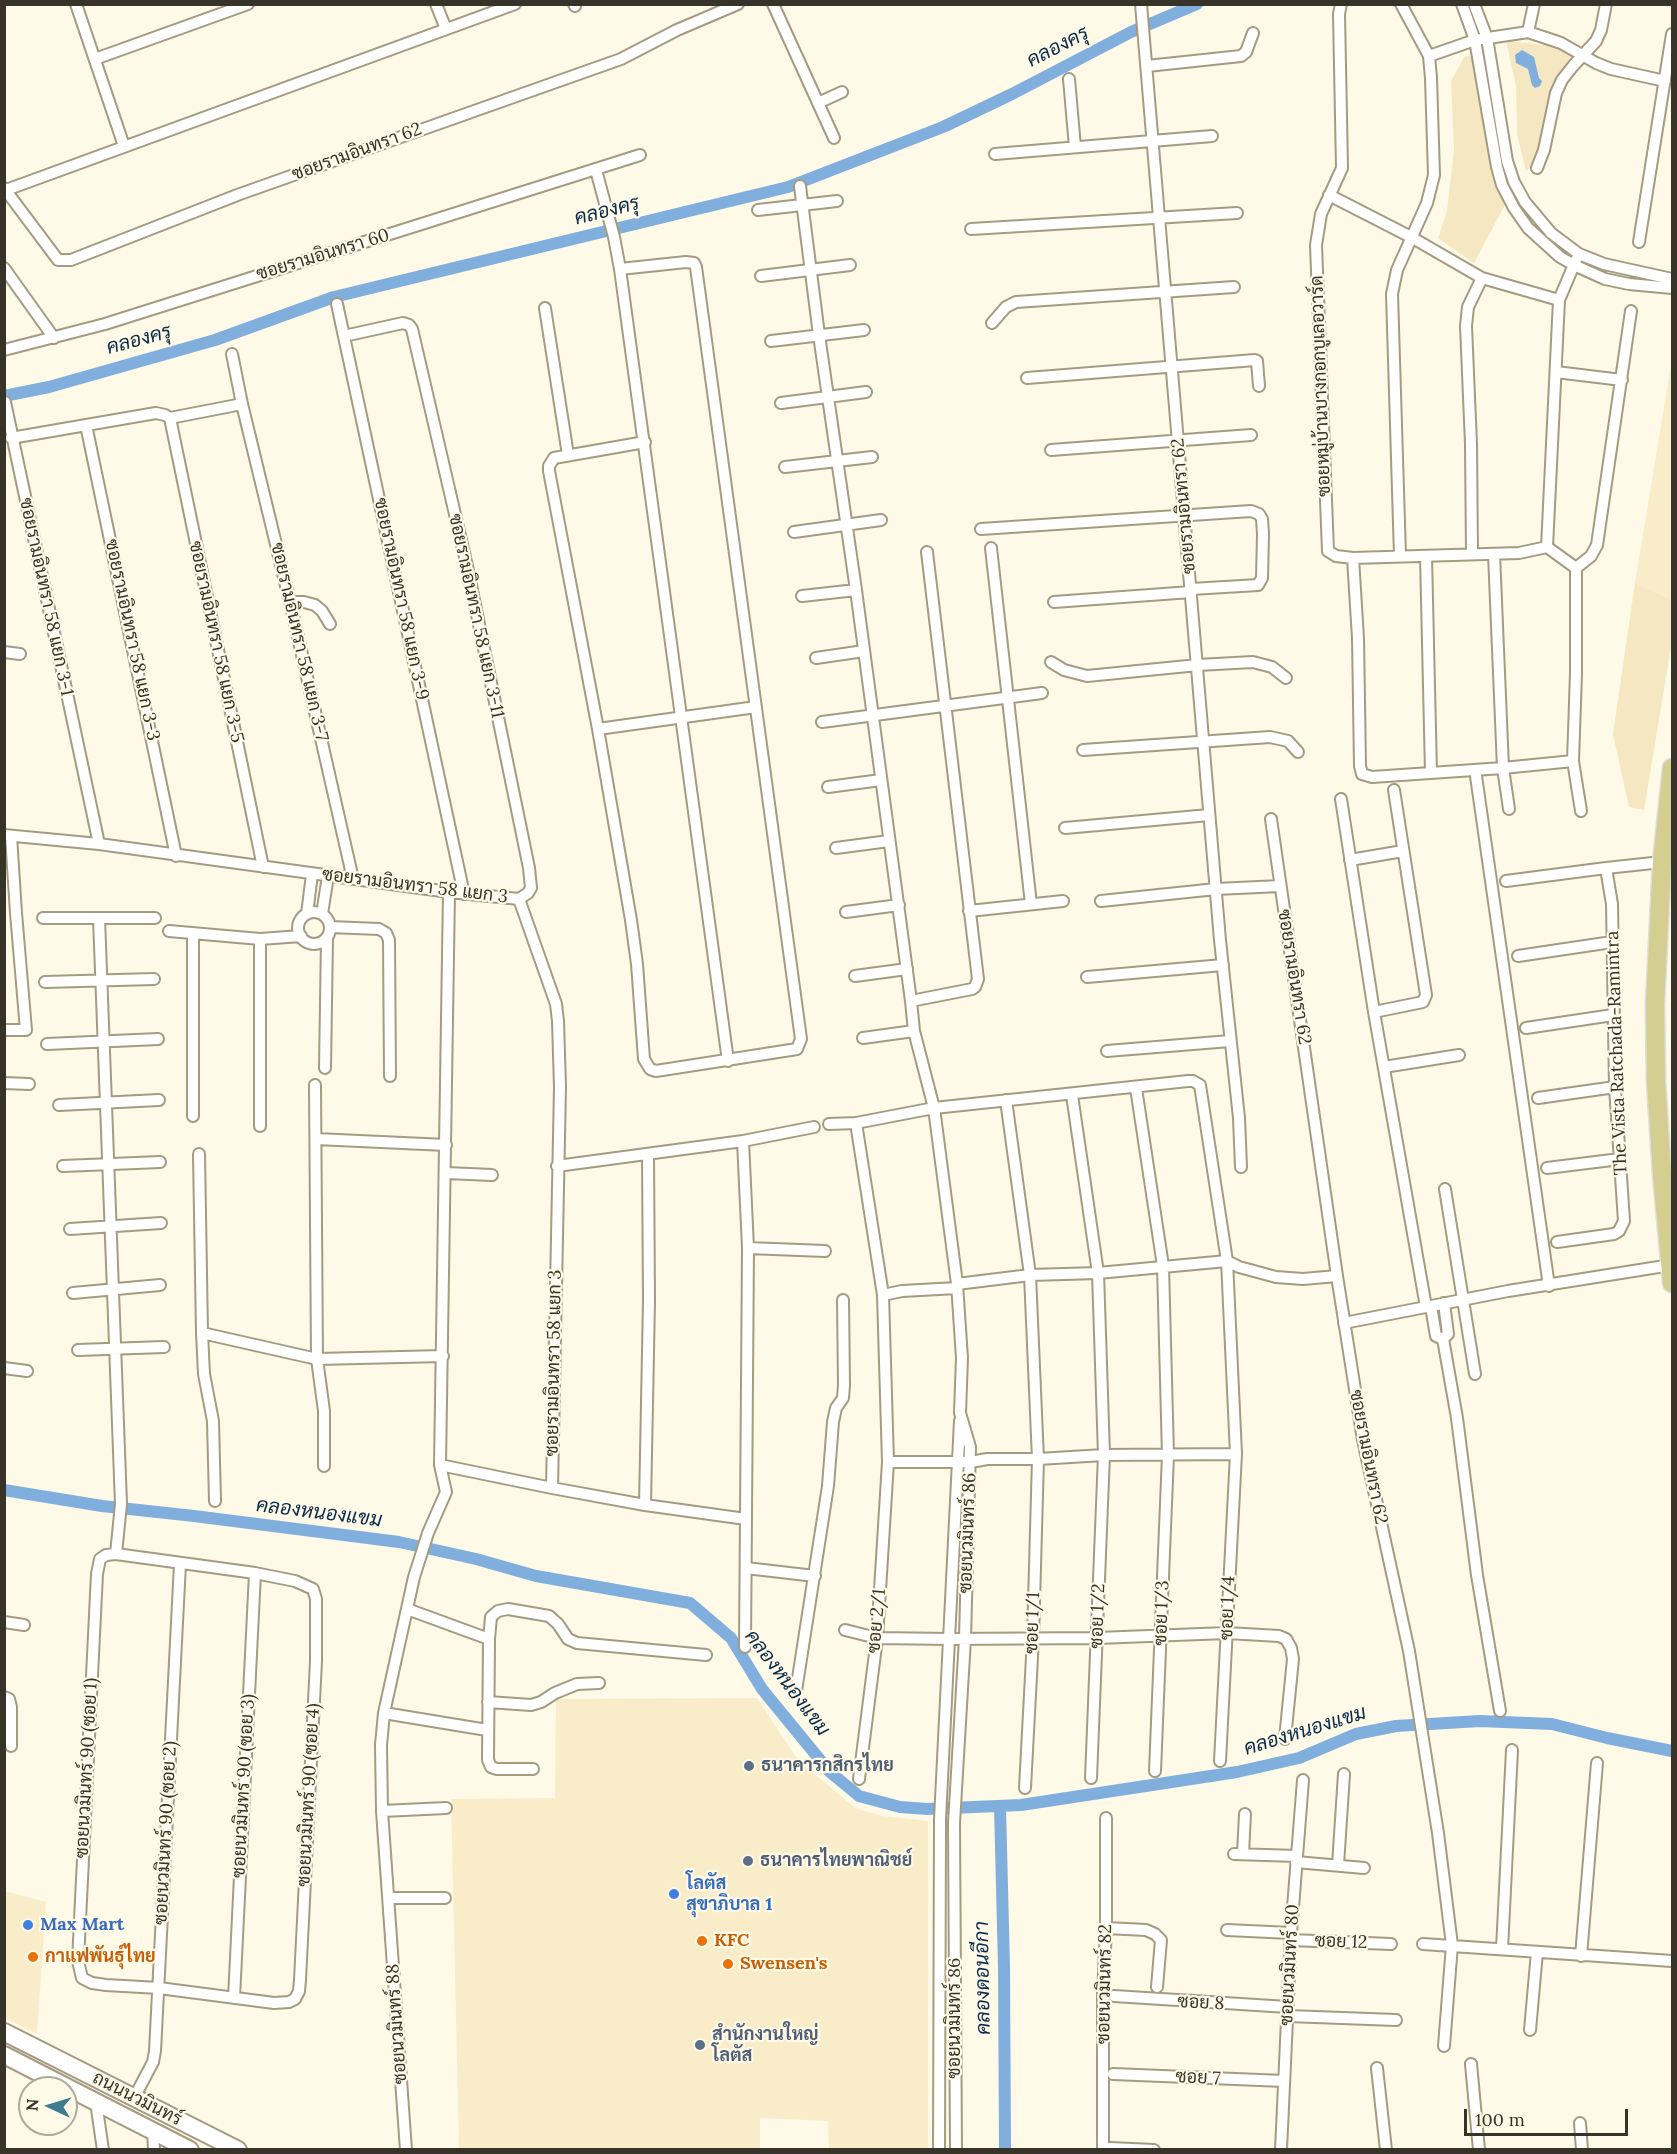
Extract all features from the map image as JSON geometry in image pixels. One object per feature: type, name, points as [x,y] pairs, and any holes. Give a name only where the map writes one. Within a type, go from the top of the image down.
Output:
[{"type":"main road","points":[[1672,768],[1662,862],[1655,1004],[1656,1081],[1672,1274]]},
{"type":"main road","name":"ถนนนวมินทร์","points":[[4,2032],[238,2150]]},
{"type":"main road","name":"ถนนนวมินทร์","points":[[4,2055],[190,2150]]},
{"type":"street","points":[[76,4],[124,146]]},
{"type":"street","points":[[94,59],[248,4]]},
{"type":"street","points":[[436,4],[446,29]]},
{"type":"street","points":[[5,189],[515,4]]},
{"type":"street","name":"ซอยรามอินทรา 62","points":[[5,189],[58,260],[71,260],[240,194],[613,62],[709,9],[738,4]]},
{"type":"street","points":[[773,4],[834,138]]},
{"type":"street","name":"ซอยหมู่บ้านบางกอกบูเลอวาร์ด","points":[[1341,4],[1339,23],[1342,168],[1321,214],[1316,244],[1328,551],[1332,554],[1353,558],[1519,553],[1547,547]]},
{"type":"street","points":[[1400,556],[1392,294],[1397,270],[1427,203],[1434,175],[1429,56],[1401,4]]},
{"type":"street","points":[[1462,4],[1475,40],[1493,147],[1502,185],[1528,228],[1543,244],[1574,265],[1605,279],[1672,288]]},
{"type":"street","points":[[1473,4],[1487,38],[1507,160],[1514,182],[1536,218],[1578,254],[1604,264],[1672,279]]},
{"type":"street","points":[[1528,32],[1534,4]]},
{"type":"street","points":[[1537,168],[1544,150],[1562,80],[1596,41],[1601,30],[1606,4]]},
{"type":"street","name":"ซอยรามอินทรา 62","points":[[1141,7],[1216,889],[1280,886],[1363,1440],[1408,1651],[1438,1833],[1447,1945],[1444,2046]]},
{"type":"street","points":[[1429,56],[1475,40],[1528,32],[1561,43],[1611,69],[1665,81]]},
{"type":"street","points":[[1147,66],[1241,56],[1246,52],[1253,33]]},
{"type":"street","points":[[1639,242],[1672,34]]},
{"type":"street","points":[[1070,79],[1075,147]]},
{"type":"street","points":[[818,103],[842,92]]},
{"type":"street","points":[[995,154],[1212,136]]},
{"type":"street","name":"ซอยรามอินทรา 60","points":[[4,350],[105,324],[640,155]]},
{"type":"street","points":[[596,170],[620,269],[728,1061]]},
{"type":"street","name":"ซอยนวมินทร์ 86","points":[[800,186],[899,905],[914,1031],[934,1108],[957,1286],[962,1358],[940,1809],[939,2150]]},
{"type":"street","points":[[1329,195],[1411,237],[1482,278],[1559,300]]},
{"type":"street","points":[[758,210],[837,201]]},
{"type":"street","points":[[971,229],[1237,213]]},
{"type":"street","points":[[1576,568],[1547,547],[1559,300],[1578,254]]},
{"type":"street","points":[[620,269],[686,262],[694,263],[696,267],[801,1039],[797,1049],[656,1071],[646,1065],[644,1059],[637,964],[631,920],[598,729],[549,471],[549,465],[555,458],[645,442]]},
{"type":"street","points":[[761,276],[850,265]]},
{"type":"street","points":[[4,268],[54,338]]},
{"type":"street","points":[[1472,554],[1471,444],[1466,326],[1468,308],[1482,278]]},
{"type":"street","points":[[993,323],[1006,307],[1016,302],[1234,287]]},
{"type":"street","name":"ซอยรามอินทรา 58 แยก 3-9","points":[[337,304],[464,894]]},
{"type":"street","points":[[545,308],[568,455]]},
{"type":"street","points":[[1576,568],[1591,556],[1596,545],[1631,311]]},
{"type":"street","name":"ซอยรามอินทรา 58 แยก 3-11","points":[[344,336],[403,322],[412,329],[467,566],[530,868],[531,888],[519,899]]},
{"type":"street","points":[[771,341],[864,330]]},
{"type":"street","name":"ซอยรามอินทรา 58 แยก 3-7","points":[[232,354],[353,879]]},
{"type":"street","points":[[1027,378],[1255,360],[1259,386]]},
{"type":"street","points":[[1556,372],[1622,380]]},
{"type":"street","points":[[781,403],[866,392]]},
{"type":"street","name":"ซอยรามอินทรา 58 แยก 3-1","points":[[5,402],[9,436],[99,844]]},
{"type":"street","points":[[9,436],[156,413],[170,418],[242,404]]},
{"type":"street","name":"ซอยรามอินทรา 58 แยก 3-5","points":[[170,418],[263,867]]},
{"type":"street","name":"ซอยรามอินทรา 58 แยก 3-3","points":[[86,425],[176,856]]},
{"type":"street","points":[[1051,450],[1251,435]]},
{"type":"street","points":[[785,467],[872,457]]},
{"type":"street","points":[[981,530],[1251,511],[1259,514],[1262,519],[1262,578],[1258,585],[1054,602]]},
{"type":"street","points":[[794,532],[881,520]]},
{"type":"street","points":[[991,548],[1031,904]]},
{"type":"street","points":[[911,1001],[972,989],[977,983],[978,974],[927,552]]},
{"type":"street","points":[[1494,554],[1503,768],[1509,809]]},
{"type":"street","points":[[1426,556],[1431,773]]},
{"type":"street","points":[[1353,558],[1362,774],[1372,777],[1574,761]]},
{"type":"street","points":[[1576,568],[1574,761],[1581,811]]},
{"type":"street","points":[[802,596],[856,590]]},
{"type":"street","points":[[290,602],[315,605],[330,624]]},
{"type":"street","points":[[816,658],[864,651]]},
{"type":"street","points":[[4,652],[20,654]]},
{"type":"street","points":[[1051,662],[1064,670],[1087,676],[1253,662],[1265,663],[1286,678]]},
{"type":"street","points":[[822,722],[1042,693]]},
{"type":"street","points":[[598,729],[756,707]]},
{"type":"street","points":[[1083,750],[1270,737],[1288,741],[1298,752]]},
{"type":"street","points":[[1476,776],[1549,1286]]},
{"type":"street","points":[[828,787],[881,780]]},
{"type":"street","points":[[1374,1012],[1423,1002],[1426,995],[1394,790]]},
{"type":"street","points":[[1341,799],[1374,1012],[1426,1307],[1436,1336],[1443,1339]]},
{"type":"street","points":[[1065,828],[1209,815]]},
{"type":"street","points":[[1271,819],[1280,886]]},
{"type":"street","points":[[4,1030],[26,1030],[8,836]]},
{"type":"street","name":"ซอยรามอินทรา 58 แยก 3","points":[[8,836],[99,844],[464,894],[519,899],[556,1004],[560,1087],[552,1488]]},
{"type":"street","points":[[836,848],[889,841]]},
{"type":"street","points":[[1350,860],[1403,851]]},
{"type":"street","points":[[1506,881],[1662,862]]},
{"type":"street","name":"The Vista Ratchada-Ramintra","points":[[1557,1242],[1614,1234],[1619,1231],[1624,1221],[1615,1087],[1612,903],[1606,868]]},
{"type":"street","points":[[307,914],[312,874]]},
{"type":"street","points":[[322,914],[328,876]]},
{"type":"street","points":[[1101,901],[1216,889],[1239,1118],[1241,1167]]},
{"type":"street","name":"ซอยนวมินทร์ 88","points":[[406,2150],[381,1782],[384,1713],[414,1577],[428,1533],[446,1492],[440,1465],[449,892]]},
{"type":"street","points":[[969,911],[1063,901]]},
{"type":"street","points":[[846,912],[899,905]]},
{"type":"street","points":[[326,1068],[328,932],[326,917],[315,912],[307,914],[300,921],[299,926],[304,940],[314,944],[319,943],[328,932],[379,929],[386,933],[389,940],[390,1076]]},
{"type":"street","points":[[43,918],[155,918]]},
{"type":"street","points":[[99,918],[121,1504],[116,1554],[255,1573]]},
{"type":"street","points":[[4,926],[17,928]]},
{"type":"street","points":[[169,930],[260,939],[301,936]]},
{"type":"street","points":[[193,1116],[194,933]]},
{"type":"street","points":[[260,939],[260,1126]]},
{"type":"street","points":[[1518,956],[1612,942]]},
{"type":"street","points":[[1088,977],[1223,965]]},
{"type":"street","points":[[855,976],[907,969]]},
{"type":"street","points":[[45,982],[154,979]]},
{"type":"street","points":[[1526,1028],[1613,1015]]},
{"type":"street","points":[[863,1038],[914,1031]]},
{"type":"street","points":[[47,1044],[158,1039]]},
{"type":"street","points":[[1107,1051],[1230,1041]]},
{"type":"street","points":[[1384,1067],[1459,1055]]},
{"type":"street","name":"ซอย 1/4","points":[[829,1124],[856,1123],[934,1108],[1006,1100],[1193,1081],[1200,1086],[1227,1261],[1236,1454],[1220,1761]]},
{"type":"street","points":[[4,1083],[29,1084]]},
{"type":"street","points":[[315,1085],[317,1359],[324,1411],[324,1466]]},
{"type":"street","points":[[1538,1098],[1615,1087]]},
{"type":"street","name":"ซอย 1/3","points":[[1137,1088],[1163,1266],[1168,1455],[1155,1771]]},
{"type":"street","name":"ซอย 1/2","points":[[1072,1095],[1098,1273],[1104,1455],[1091,1778]]},
{"type":"street","points":[[59,1105],[159,1100]]},
{"type":"street","name":"ซอย 1/1","points":[[1006,1100],[1030,1275],[1038,1459],[1033,1638],[1025,1788]]},
{"type":"street","name":"ซอย 2/1","points":[[856,1123],[883,1295],[888,1462],[877,1638],[859,1779]]},
{"type":"street","points":[[557,1166],[743,1141],[814,1127]]},
{"type":"street","points":[[316,1139],[446,1145]]},
{"type":"street","points":[[743,1141],[748,1248],[746,1647]]},
{"type":"street","points":[[200,1154],[202,1333],[204,1374],[213,1421],[215,1501]]},
{"type":"street","points":[[645,1505],[649,1301],[648,1154]]},
{"type":"street","points":[[1547,1168],[1620,1159]]},
{"type":"street","points":[[63,1166],[160,1162]]},
{"type":"street","points":[[446,1173],[492,1175]]},
{"type":"street","points":[[1445,1189],[1475,1374]]},
{"type":"street","points":[[70,1228],[161,1223]]},
{"type":"street","points":[[748,1248],[825,1251]]},
{"type":"street","points":[[883,1295],[1030,1275],[1098,1273],[1227,1261],[1239,1267],[1276,1277],[1303,1279],[1337,1276]]},
{"type":"street","points":[[1344,1323],[1549,1286],[1672,1274]]},
{"type":"street","points":[[73,1293],[160,1285]]},
{"type":"street","points":[[796,1691],[828,1486],[834,1415],[843,1398],[843,1300]]},
{"type":"street","points":[[1443,1339],[1448,1334],[1444,1304]]},
{"type":"street","points":[[202,1333],[317,1359],[443,1356]]},
{"type":"street","points":[[1443,1339],[1457,1418],[1477,1575],[1500,1711]]},
{"type":"street","points":[[78,1350],[164,1347]]},
{"type":"street","points":[[4,1368],[27,1371]]},
{"type":"street","name":"ซอยนวมินทร์ 86","points":[[956,2150],[954,1809],[965,1639],[970,1462],[970,1447],[960,1413]]},
{"type":"street","points":[[888,1462],[970,1462],[987,1459],[1104,1455],[1236,1454]]},
{"type":"street","points":[[440,1465],[645,1505],[746,1519]]},
{"type":"street","name":"ซอยนวมินทร์ 90 (ซอย 1)","points":[[116,1554],[106,1555],[100,1560],[96,1574],[78,1961],[82,1978],[92,1983],[159,1988]]},
{"type":"street","name":"ซอยนวมินทร์ 90 (ซอย 2)","points":[[134,2098],[153,2062],[159,1988],[180,1564]]},
{"type":"street","points":[[746,1568],[815,1576]]},
{"type":"street","name":"ซอยนวมินทร์ 90 (ซอย 4)","points":[[234,1998],[274,2003],[289,2002],[295,1999],[299,1991],[316,1661],[316,1599],[313,1589],[295,1581],[255,1573]]},
{"type":"street","name":"ซอยนวมินทร์ 90 (ซอย 3)","points":[[234,1998],[255,1573]]},
{"type":"street","points":[[407,1609],[489,1639]]},
{"type":"street","points":[[533,1769],[497,1769],[491,1767],[488,1760],[489,1639],[491,1617],[498,1611],[508,1609],[549,1616],[558,1624],[568,1639],[577,1643],[706,1655]]},
{"type":"street","points":[[4,1622],[24,1625]]},
{"type":"street","points":[[845,1630],[877,1638],[1097,1638],[1227,1633],[1279,1636],[1286,1640],[1291,1648],[1293,1659],[1285,1739]]},
{"type":"street","points":[[488,1702],[531,1705],[577,1684],[599,1683]]},
{"type":"street","points":[[4,1697],[9,1699],[12,1707],[11,1746]]},
{"type":"street","points":[[384,1713],[488,1730]]},
{"type":"street","points":[[1502,1949],[1512,1750]]},
{"type":"street","points":[[1581,1956],[1597,1763]]},
{"type":"street","points":[[1338,1865],[1344,1774]]},
{"type":"street","name":"ซอยนวมินทร์ 80","points":[[1281,2150],[1291,1937],[1303,1780]]},
{"type":"street","points":[[382,1811],[446,1808]]},
{"type":"street","points":[[940,1809],[954,1809]]},
{"type":"street","points":[[1245,1814],[1239,1854],[1364,1868]]},
{"type":"street","name":"ซอยนวมินทร์ 82","points":[[1106,1818],[1106,1928],[1103,1995],[1106,2149]]},
{"type":"street","points":[[389,1898],[445,1898]]},
{"type":"street","points":[[1106,1928],[1146,1930],[1161,1940],[1158,1987]]},
{"type":"street","name":"ซอย 12","points":[[1227,1930],[1391,1944]]},
{"type":"street","points":[[1423,1944],[1672,1961]]},
{"type":"street","points":[[1530,2030],[1537,1952]]},
{"type":"street","points":[[159,1988],[234,1998]]},
{"type":"street","name":"ซอย 8","points":[[1114,1996],[1396,2020]]},
{"type":"street","points":[[1471,2064],[1479,2150]]},
{"type":"street","points":[[1377,2068],[1386,2150]]},
{"type":"street","name":"ซอย 7","points":[[1113,2074],[1284,2081]]},
{"type":"street","points":[[96,2102],[103,2150]]},
{"type":"street","points":[[1580,2123],[1582,2150]]},
{"type":"street","points":[[153,2131],[154,2150]]},
{"type":"street","points":[[1106,2149],[1154,2150]]},
{"type":"shaded area","points":[[1506,41],[1546,45],[1579,57],[1559,81],[1541,151],[1534,165],[1526,171],[1517,134],[1516,86]]},
{"type":"shaded area","points":[[1465,56],[1476,57],[1507,201],[1474,263],[1438,238],[1447,211],[1454,151],[1451,81]]},
{"type":"shaded area","points":[[1672,359],[1672,600],[1635,583]]},
{"type":"shaded area","points":[[1635,583],[1672,600],[1672,641],[1644,810],[1629,807],[1613,734]]},
{"type":"shaded area","points":[[757,1698],[798,1760],[855,1808],[882,1816],[928,1821],[928,2149],[829,2149],[828,2121],[760,2118],[760,2149],[459,2149],[451,1799],[555,1798],[556,1699]]},
{"type":"shaded area","points":[[4,1891],[46,1902],[37,2034],[5,2018]]},
{"type":"water","points":[[1522,50],[1534,57],[1539,78],[1542,81],[1540,86],[1535,88],[1528,69],[1516,63],[1515,55]]},
{"type":"waterway","name":"คลองครุ","points":[[4,396],[49,387],[215,340],[334,297],[788,187],[943,127],[1131,32],[1197,4]]},
{"type":"waterway","name":"คลองหนองแขม","points":[[4,1490],[102,1506],[399,1542],[476,1559],[536,1576],[690,1603],[731,1638],[762,1689],[830,1772],[859,1796],[900,1807],[927,1809],[1021,1805],[1237,1772],[1299,1758],[1356,1734],[1396,1726],[1480,1721],[1552,1724],[1672,1751]]},
{"type":"waterway","name":"คลองดอนอีกา","points":[[1000,1807],[1005,2150]]},
{"type":"place","name":"ธนาคารกสิกรไทย","points":[[749,1766]]},
{"type":"place","name":"ธนาคารไทยพาณิชย์","points":[[748,1861]]},
{"type":"place","name":"โลตัส สุขาภิบาล 1","points":[[674,1894]]},
{"type":"place","name":"Max Mart","points":[[28,1925]]},
{"type":"place","name":"KFC","points":[[702,1941]]},
{"type":"place","name":"กาแฟพันธุ์ไทย","points":[[33,1957]]},
{"type":"place","name":"Swensen's","points":[[728,1964]]},
{"type":"place","name":"สำนักงานใหญ่ โลตัส","points":[[700,2045]]}]
